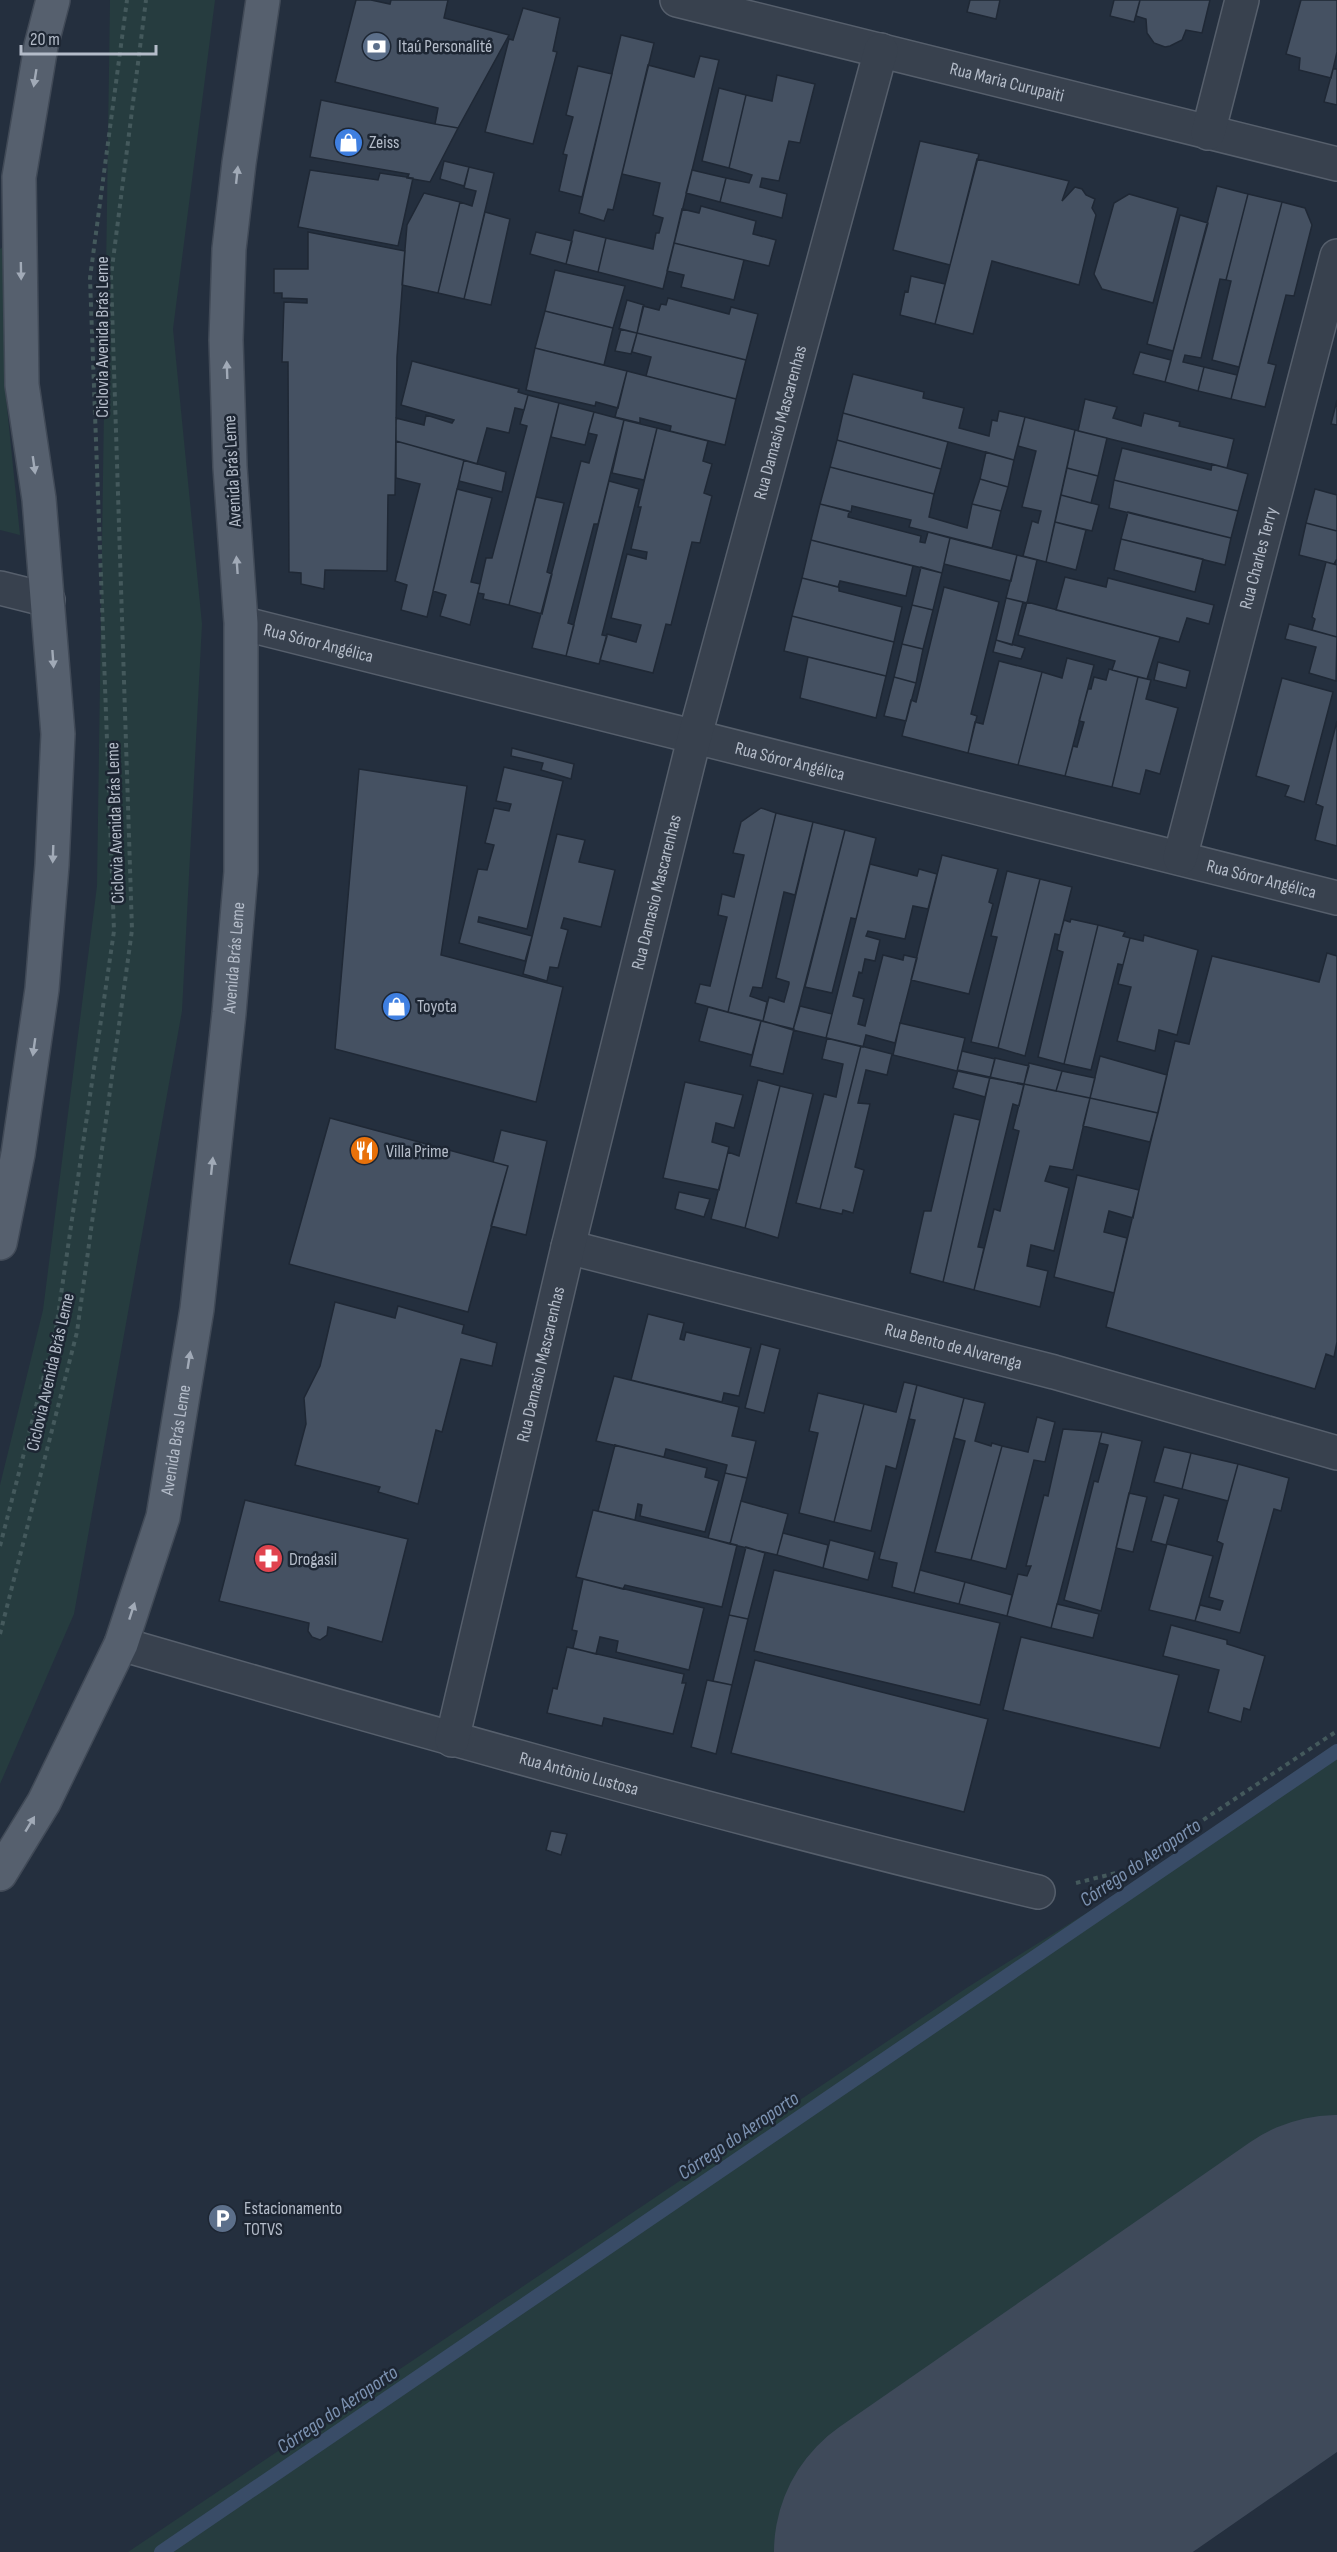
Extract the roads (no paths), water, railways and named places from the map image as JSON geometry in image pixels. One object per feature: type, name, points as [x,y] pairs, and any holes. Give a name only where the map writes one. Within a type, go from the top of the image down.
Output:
[{"type":"main road","points":[[0,1243],[18,1154],[42,989],[52,865],[58,734],[39,499],[22,385],[19,177],[40,46],[53,0]]},
{"type":"main road","name":"Avenida Brás Leme","points":[[0,1874],[44,1802],[121,1644],[163,1518],[197,1309],[229,1013],[241,872],[241,623],[230,467],[226,340],[229,249],[238,163],[263,0]]},
{"type":"main road","points":[[0,207],[19,177]]},
{"type":"street","name":"Rua Maria Curupaiti","points":[[677,0],[1337,164]]},
{"type":"street","points":[[1208,133],[1242,0]]},
{"type":"street","name":"Rua Damasio Mascarenhas","points":[[452,1740],[568,1247],[694,739],[881,50]]},
{"type":"street","name":"Rua Charles Terry","points":[[1180,858],[1337,256]]},
{"type":"street","points":[[0,588],[48,600]]},
{"type":"street","name":"Rua Sóror Angélica","points":[[241,623],[694,739],[906,789],[1337,898]]},
{"type":"street","name":"Rua Bento de Alvarenga","points":[[568,1247],[1054,1372],[1337,1453]]},
{"type":"street","name":"Rua Antônio Lustosa","points":[[121,1644],[452,1740],[878,1854],[1038,1892]]},
{"type":"waterway","name":"Córrego do Aeroporto","points":[[161,2552],[1337,1751]]},
{"type":"place","name":"Itaú Personalité","points":[[377,46]]},
{"type":"place","name":"Zeiss","points":[[348,142]]},
{"type":"place","name":"Toyota","points":[[396,1006]]},
{"type":"place","name":"Villa Prime","points":[[365,1151]]},
{"type":"place","name":"Drogasil","points":[[268,1559]]},
{"type":"place","name":"Estacionamento TOTVS","points":[[223,2218]]}]
